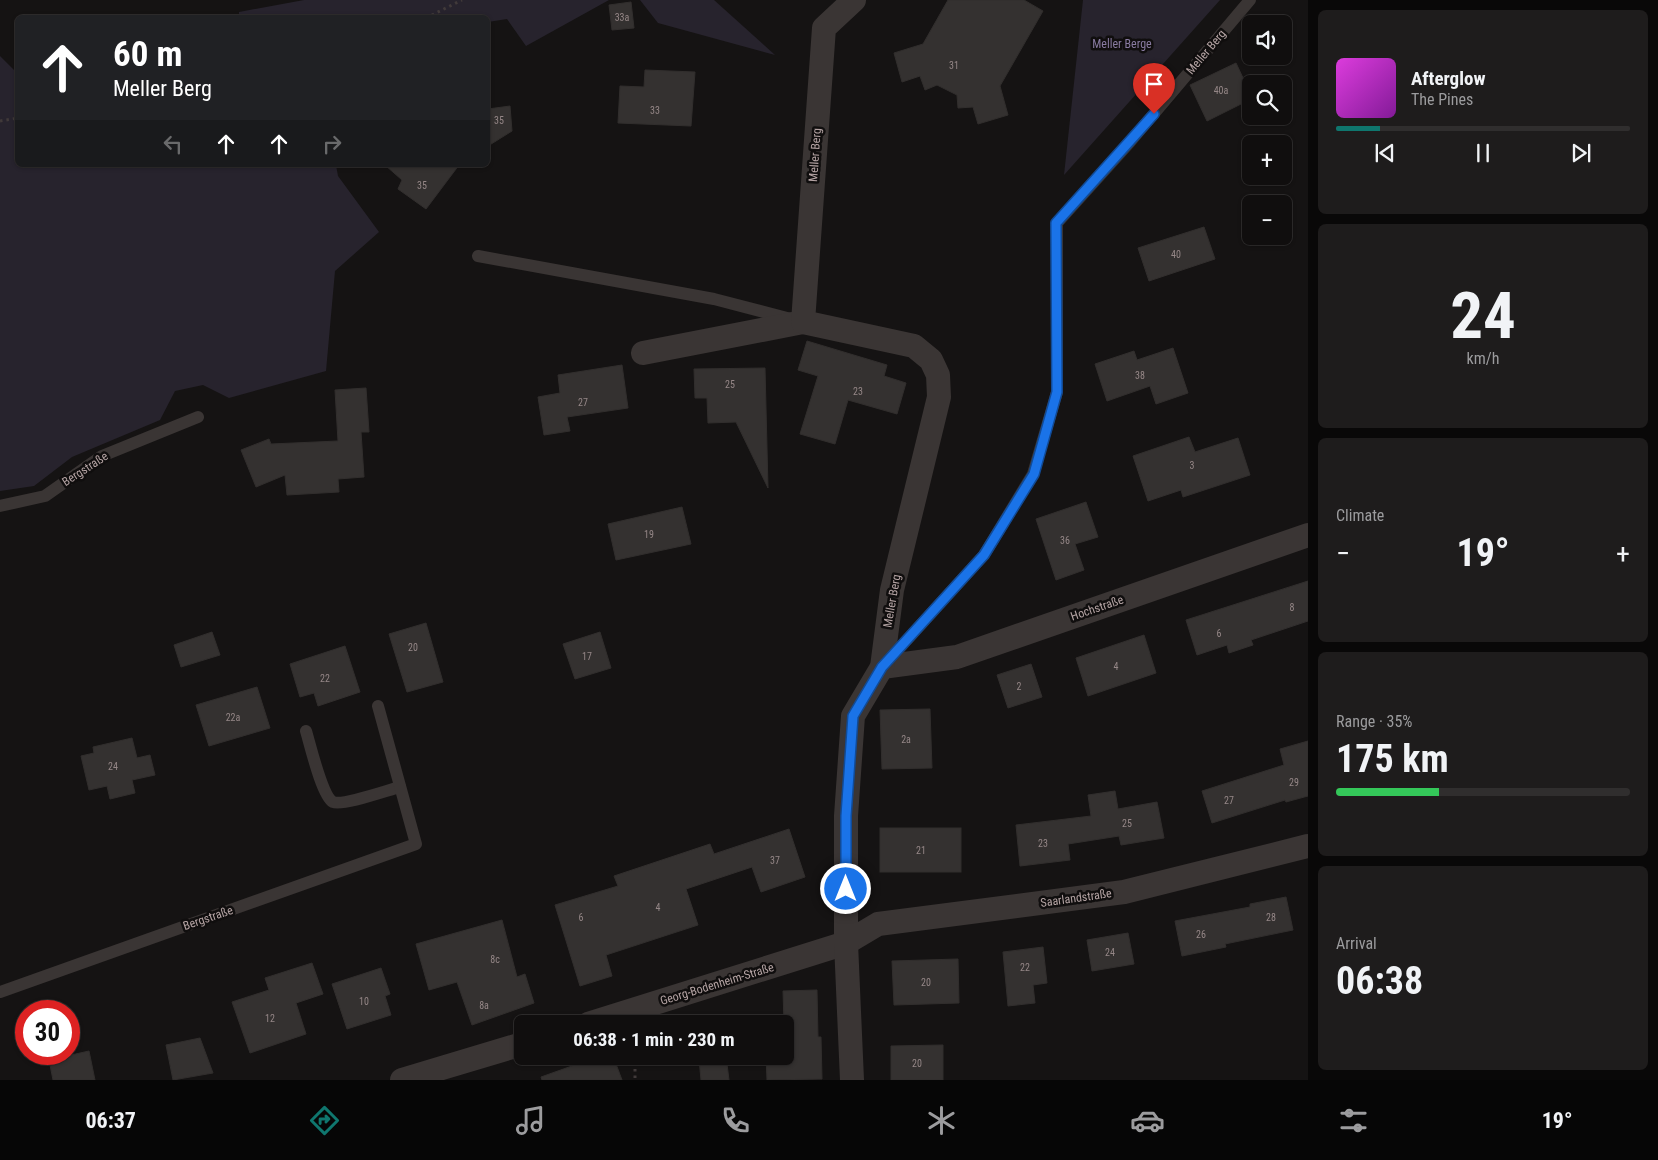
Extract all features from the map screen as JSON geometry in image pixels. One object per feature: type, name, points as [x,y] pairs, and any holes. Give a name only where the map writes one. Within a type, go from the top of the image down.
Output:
[{"type":"street","name":"Meller Berg","points":[[803,322],[824,28],[854,0]]},
{"type":"street","name":"Meller Berg","points":[[643,353],[803,322],[914,346],[930,360],[938,375],[939,397],[892,590],[882,667]]},
{"type":"street","name":"Hochstraße","points":[[882,667],[957,657],[1308,535]]},
{"type":"street","points":[[852,1080],[846,943],[846,816],[853,716],[882,667]]},
{"type":"street","name":"Saarlandstraße","points":[[846,943],[878,924],[1124,892],[1308,846]]},
{"type":"street","name":"Georg-Bodenheim-Straße","points":[[617,1015],[846,943]]},
{"type":"street","points":[[402,1080],[514,1046]]},
{"type":"lane","name":"Meller Berg","points":[[882,667],[984,555],[1034,474],[1057,392],[1056,223],[1130,142],[1250,0]]},
{"type":"lane","points":[[478,256],[714,299],[803,322]]},
{"type":"lane","name":"Bergstraße","points":[[0,506],[45,496],[102,456],[198,417]]},
{"type":"lane","points":[[306,731],[318,772],[328,797],[334,802],[345,803],[400,787],[378,706]]},
{"type":"lane","name":"Bergstraße","points":[[0,992],[416,844],[400,787]]},
{"type":"path","points":[[432,15],[462,0]]},
{"type":"path","points":[[0,121],[15,118]]},
{"type":"path","points":[[635,1065],[635,1080]]},
{"type":"green space","points":[[304,0],[609,0],[526,46],[507,19],[490,22],[490,15],[239,15],[239,12]]},
{"type":"green space","points":[[640,0],[714,0],[775,55],[658,23]]},
{"type":"green space","name":"Meller Berge","points":[[1083,0],[1220,0],[1064,175]]},
{"type":"green space","points":[[0,56],[15,71],[15,167],[336,167],[338,176],[379,232],[335,271],[326,371],[229,398],[203,385],[175,391],[160,420],[72,457],[34,486],[0,491]]},
{"type":"building","points":[[948,0],[1024,0],[1043,11],[1000,86],[1008,115],[978,124],[973,107],[958,108],[957,95],[937,85],[925,90],[920,76],[902,82],[894,53],[923,44]]},
{"type":"building","points":[[631,2],[634,28],[612,30],[609,5]]},
{"type":"building","points":[[1236,63],[1242,76],[1242,104],[1207,121],[1190,85]]},
{"type":"building","points":[[645,70],[695,72],[691,126],[618,123],[620,86],[644,87]]},
{"type":"building","points":[[510,106],[512,131],[490,145],[490,109]]},
{"type":"building","points":[[387,167],[458,167],[426,209],[398,189],[402,180]]},
{"type":"building","points":[[1204,227],[1215,259],[1149,281],[1138,248]]},
{"type":"building","points":[[807,341],[887,365],[884,376],[906,383],[897,414],[848,400],[835,444],[800,434],[818,376],[798,370]]},
{"type":"building","points":[[1173,348],[1188,393],[1156,404],[1150,386],[1107,401],[1095,364],[1134,351],[1137,360]]},
{"type":"building","points":[[622,365],[628,408],[567,417],[570,431],[544,435],[538,397],[560,393],[558,375]]},
{"type":"building","points":[[765,368],[768,488],[736,422],[708,423],[707,398],[695,398],[694,369]]},
{"type":"building","points":[[366,388],[369,432],[361,432],[364,477],[338,479],[339,492],[287,495],[285,475],[256,487],[241,450],[269,439],[271,444],[338,441],[335,390]]},
{"type":"building","points":[[1189,437],[1195,452],[1238,438],[1250,475],[1183,497],[1181,490],[1148,501],[1133,456]]},
{"type":"building","points":[[1086,502],[1098,537],[1075,544],[1084,570],[1056,580],[1036,519]]},
{"type":"building","points":[[682,507],[691,544],[616,560],[608,524]]},
{"type":"building","points":[[1308,581],[1308,621],[1251,640],[1253,645],[1229,653],[1227,645],[1197,655],[1186,620]]},
{"type":"building","points":[[426,623],[443,682],[407,692],[389,634]]},
{"type":"building","points":[[212,632],[220,655],[181,667],[174,645]]},
{"type":"building","points":[[600,632],[611,668],[575,679],[563,644]]},
{"type":"building","points":[[1144,635],[1156,673],[1088,696],[1076,658]]},
{"type":"building","points":[[345,646],[360,692],[318,706],[314,693],[300,697],[290,664]]},
{"type":"building","points":[[1031,664],[1042,697],[1008,708],[997,675]]},
{"type":"building","points":[[257,687],[270,728],[209,746],[196,705]]},
{"type":"building","points":[[930,709],[932,768],[882,769],[880,710]]},
{"type":"building","points":[[132,738],[137,758],[150,755],[155,775],[132,780],[135,793],[110,799],[107,786],[89,790],[81,756],[94,753],[93,747]]},
{"type":"building","points":[[1308,741],[1308,796],[1286,802],[1285,800],[1212,823],[1202,791],[1284,765],[1280,749]]},
{"type":"building","points":[[1115,791],[1118,809],[1157,802],[1164,838],[1121,845],[1119,836],[1068,844],[1070,860],[1020,866],[1016,825],[1091,816],[1088,795]]},
{"type":"building","points":[[880,828],[961,828],[961,872],[880,872]]},
{"type":"building","points":[[789,829],[805,877],[761,892],[752,867],[686,889],[698,925],[606,955],[612,976],[580,986],[555,905],[618,886],[614,876],[710,844],[714,854]]},
{"type":"building","points":[[1286,897],[1293,930],[1225,944],[1226,947],[1182,956],[1175,921],[1250,907],[1250,904]]},
{"type":"building","points":[[502,920],[517,977],[525,974],[534,1003],[472,1025],[457,982],[429,990],[416,944]]},
{"type":"building","points":[[1128,933],[1134,964],[1092,971],[1087,940]]},
{"type":"building","points":[[1043,947],[1047,983],[1033,985],[1035,1003],[1008,1006],[1003,952]]},
{"type":"building","points":[[958,959],[959,1003],[894,1005],[892,961]]},
{"type":"building","points":[[312,963],[323,994],[296,1003],[306,1034],[250,1053],[232,1002],[269,990],[265,978]]},
{"type":"building","points":[[381,968],[390,994],[385,996],[391,1015],[347,1029],[332,984]]},
{"type":"building","points":[[817,990],[818,1037],[821,1037],[822,1079],[767,1080],[766,1065],[794,1065],[794,1015],[784,1015],[783,991]]},
{"type":"building","points":[[200,1038],[213,1073],[173,1080],[166,1045]]},
{"type":"building","points":[[943,1045],[943,1080],[891,1080],[891,1046]]},
{"type":"building","points":[[89,1051],[95,1080],[53,1080],[50,1065],[80,1065],[80,1053]]},
{"type":"building","points":[[575,1065],[616,1065],[622,1080],[542,1080],[541,1077]]},
{"type":"building","points":[[700,1065],[727,1065],[729,1080],[701,1080]]},
{"type":"route","points":[[846,889],[846,816],[853,716],[882,667],[984,555],[1034,474],[1057,392],[1056,223],[1154,114]]}]
